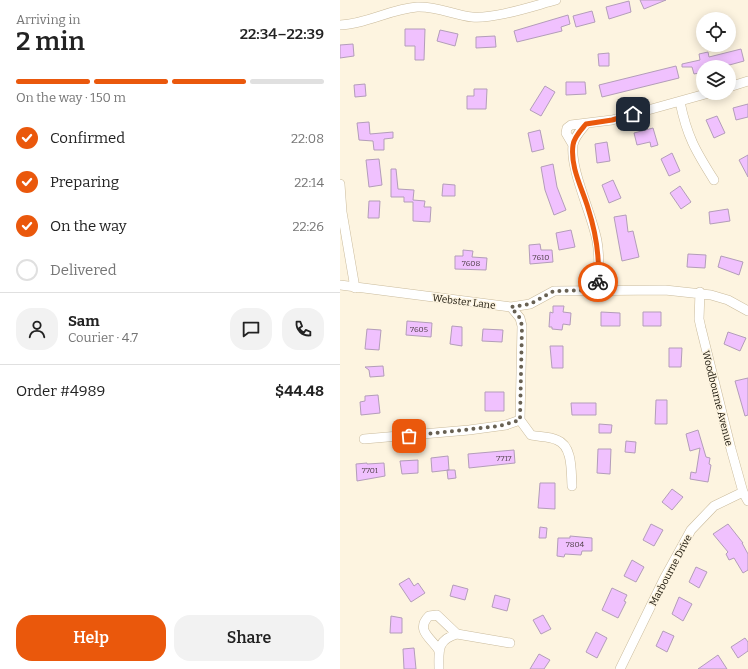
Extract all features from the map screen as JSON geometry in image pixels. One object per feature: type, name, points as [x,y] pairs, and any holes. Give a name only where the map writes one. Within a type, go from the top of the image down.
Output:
[{"type":"street","points":[[340,25],[360,23],[388,12],[407,8],[433,7],[462,15],[483,17],[556,0]]},
{"type":"street","points":[[736,85],[748,81]]},
{"type":"street","points":[[598,290],[599,258],[597,242],[588,206],[576,173],[573,145],[576,137],[586,124],[612,120],[696,97]]},
{"type":"street","points":[[680,102],[690,140],[714,180]]},
{"type":"street","points":[[340,184],[342,212],[355,288]]},
{"type":"street","name":"Webster Lane","points":[[340,285],[511,307],[530,304],[554,291],[665,290],[700,292],[728,300],[748,311]]},
{"type":"street","name":"Woodbourne Avenue","points":[[700,292],[700,328],[715,390],[743,492],[748,501]]},
{"type":"street","points":[[511,307],[520,318],[522,326],[520,420],[531,435],[557,440],[565,447],[570,463],[572,486]]},
{"type":"street","points":[[364,439],[469,430],[506,425],[520,420]]},
{"type":"street","name":"Marbourne Drive","points":[[620,669],[664,579],[691,530],[714,506],[743,492]]},
{"type":"street","points":[[439,669],[438,649],[423,629],[423,624],[429,616],[437,615],[443,619],[457,634],[510,643]]},
{"type":"street","points":[[438,649],[443,643],[457,634]]},
{"type":"building","points":[[640,0],[666,0],[644,9]]},
{"type":"building","points":[[629,1],[631,12],[609,19],[606,7]]},
{"type":"building","points":[[592,11],[595,22],[576,27],[573,16]]},
{"type":"building","points":[[568,15],[570,24],[561,27],[562,31],[517,42],[514,31]]},
{"type":"building","points":[[405,29],[425,29],[424,60],[415,60],[415,46],[405,46]]},
{"type":"building","points":[[440,30],[458,34],[455,46],[437,41]]},
{"type":"building","points":[[495,36],[496,47],[476,48],[476,37]]},
{"type":"building","points":[[353,44],[354,56],[340,58],[340,45]]},
{"type":"building","points":[[741,49],[744,61],[736,63],[736,60],[700,60],[699,54],[708,52],[709,57],[729,52],[736,52],[736,50]]},
{"type":"building","points":[[609,53],[609,66],[599,66],[598,54]]},
{"type":"building","points":[[696,61],[696,74],[694,74],[692,67],[682,67],[682,64]]},
{"type":"building","points":[[676,66],[679,78],[602,97],[599,85]]},
{"type":"building","points":[[566,82],[585,82],[586,94],[566,95]]},
{"type":"building","points":[[365,84],[366,96],[355,97],[354,85]]},
{"type":"building","points":[[545,86],[555,92],[541,116],[530,110]]},
{"type":"building","points":[[474,89],[487,89],[486,109],[467,109],[467,96],[474,96]]},
{"type":"building","points":[[748,104],[748,117],[736,120],[733,108]]},
{"type":"building","points":[[717,116],[725,133],[714,138],[706,120]]},
{"type":"building","points":[[369,122],[370,134],[393,132],[393,138],[384,139],[384,150],[374,150],[373,141],[359,140],[357,123]]},
{"type":"building","points":[[653,128],[658,145],[651,147],[650,142],[637,145],[634,133]]},
{"type":"building","points":[[540,130],[544,149],[532,152],[528,133]]},
{"type":"building","points":[[607,142],[610,161],[597,163],[595,144]]},
{"type":"building","points":[[672,153],[680,171],[669,176],[661,159]]},
{"type":"building","points":[[748,155],[748,177],[739,160]]},
{"type":"building","points":[[379,159],[382,185],[369,187],[366,160]]},
{"type":"building","points":[[553,164],[557,187],[566,210],[554,215],[545,190],[541,167]]},
{"type":"building","points":[[391,169],[396,169],[398,189],[414,190],[413,200],[425,201],[424,207],[431,207],[430,222],[413,221],[413,202],[404,202],[404,197],[391,197]]},
{"type":"building","points":[[613,180],[621,198],[609,203],[602,185]]},
{"type":"building","points":[[443,184],[455,185],[455,196],[442,196]]},
{"type":"building","points":[[680,186],[691,202],[681,209],[670,193]]},
{"type":"building","points":[[369,201],[380,201],[379,218],[368,218]]},
{"type":"building","points":[[728,209],[730,221],[710,224],[709,212]]},
{"type":"building","points":[[626,215],[628,232],[633,231],[639,257],[622,261],[614,217]]},
{"type":"building","points":[[571,230],[575,247],[559,250],[556,233]]},
{"type":"building","points":[[540,244],[541,250],[552,250],[553,262],[530,264],[529,245]]},
{"type":"building","points":[[463,250],[473,251],[472,257],[487,258],[486,270],[455,269],[455,256],[463,256]]},
{"type":"building","points":[[688,254],[706,255],[705,268],[687,267]]},
{"type":"building","points":[[721,256],[743,262],[739,275],[718,267]]},
{"type":"building","points":[[553,306],[564,306],[563,312],[571,313],[570,325],[563,324],[562,330],[552,329],[552,327],[549,327],[550,312],[553,313]]},
{"type":"building","points":[[601,312],[620,313],[620,326],[601,326]]},
{"type":"building","points":[[643,312],[661,312],[661,326],[643,326]]},
{"type":"building","points":[[407,321],[432,323],[431,337],[406,335]]},
{"type":"building","points":[[452,326],[462,327],[462,346],[450,344]]},
{"type":"building","points":[[367,329],[381,330],[379,350],[365,349]]},
{"type":"building","points":[[483,329],[503,330],[502,342],[482,341]]},
{"type":"building","points":[[728,332],[746,338],[740,351],[724,344]]},
{"type":"building","points":[[550,346],[563,346],[563,368],[552,368]]},
{"type":"building","points":[[669,348],[682,348],[681,367],[669,367]]},
{"type":"building","points":[[383,366],[384,376],[370,377],[369,370],[365,367]]},
{"type":"building","points":[[748,378],[748,415],[745,416],[735,381]]},
{"type":"building","points":[[485,392],[504,392],[504,411],[485,411]]},
{"type":"building","points":[[378,395],[380,413],[361,415],[360,402],[365,401],[365,396]]},
{"type":"building","points":[[656,400],[667,400],[667,424],[655,424]]},
{"type":"building","points":[[571,403],[596,403],[596,415],[572,415]]},
{"type":"building","points":[[599,424],[612,425],[611,433],[599,433]]},
{"type":"building","points":[[698,430],[706,457],[710,458],[709,464],[711,465],[708,482],[690,479],[691,472],[696,473],[700,448],[690,451],[686,434]]},
{"type":"building","points":[[626,441],[636,442],[635,453],[625,452]]},
{"type":"building","points":[[598,449],[611,449],[610,474],[597,473]]},
{"type":"building","points":[[514,450],[515,463],[469,468],[468,454]]},
{"type":"building","points":[[448,456],[449,470],[432,472],[431,458]]},
{"type":"building","points":[[418,460],[418,473],[402,474],[400,461]]},
{"type":"building","points":[[384,463],[385,476],[357,481],[356,464]]},
{"type":"building","points":[[447,470],[455,470],[456,478],[448,479]]},
{"type":"building","points":[[540,483],[555,483],[555,509],[538,508]]},
{"type":"building","points":[[672,489],[683,497],[672,510],[662,502]]},
{"type":"building","points":[[651,524],[663,530],[654,546],[643,540]]},
{"type":"building","points":[[728,524],[743,543],[748,554],[748,570],[743,573],[734,558],[729,560],[726,554],[728,552],[713,534]]},
{"type":"building","points":[[540,527],[547,528],[546,538],[539,538]]},
{"type":"building","points":[[570,536],[592,538],[592,551],[582,551],[581,555],[565,554],[564,557],[557,556],[558,538],[570,538]]},
{"type":"building","points":[[632,560],[644,567],[636,582],[624,576]]},
{"type":"building","points":[[696,567],[707,572],[699,588],[689,582]]},
{"type":"building","points":[[409,578],[414,586],[418,583],[425,593],[411,602],[399,584]]},
{"type":"building","points":[[453,585],[468,589],[465,600],[450,596]]},
{"type":"building","points":[[612,588],[627,595],[624,601],[626,602],[618,618],[602,610]]},
{"type":"building","points":[[495,595],[510,599],[507,611],[492,607]]},
{"type":"building","points":[[679,597],[692,604],[683,621],[672,614]]},
{"type":"building","points":[[543,615],[551,629],[541,634],[533,620]]},
{"type":"building","points":[[391,616],[402,618],[402,633],[390,633]]},
{"type":"building","points":[[663,631],[674,636],[667,652],[656,646]]},
{"type":"building","points":[[596,632],[607,638],[597,658],[586,652]]},
{"type":"building","points":[[745,638],[748,642],[748,651],[738,658],[731,647]]},
{"type":"building","points":[[414,648],[416,669],[404,669],[403,649]]},
{"type":"building","points":[[539,654],[550,660],[544,669],[530,669]]},
{"type":"building","points":[[718,655],[727,669],[698,669]]},
{"type":"way so far","points":[[409,436],[506,425],[520,420],[522,326],[518,314],[511,307],[524,306],[536,302],[546,294],[554,291],[598,290],[598,282]]},
{"type":"route","points":[[598,282],[599,258],[597,242],[588,206],[576,173],[573,145],[576,137],[586,124],[612,120],[633,114]]}]
